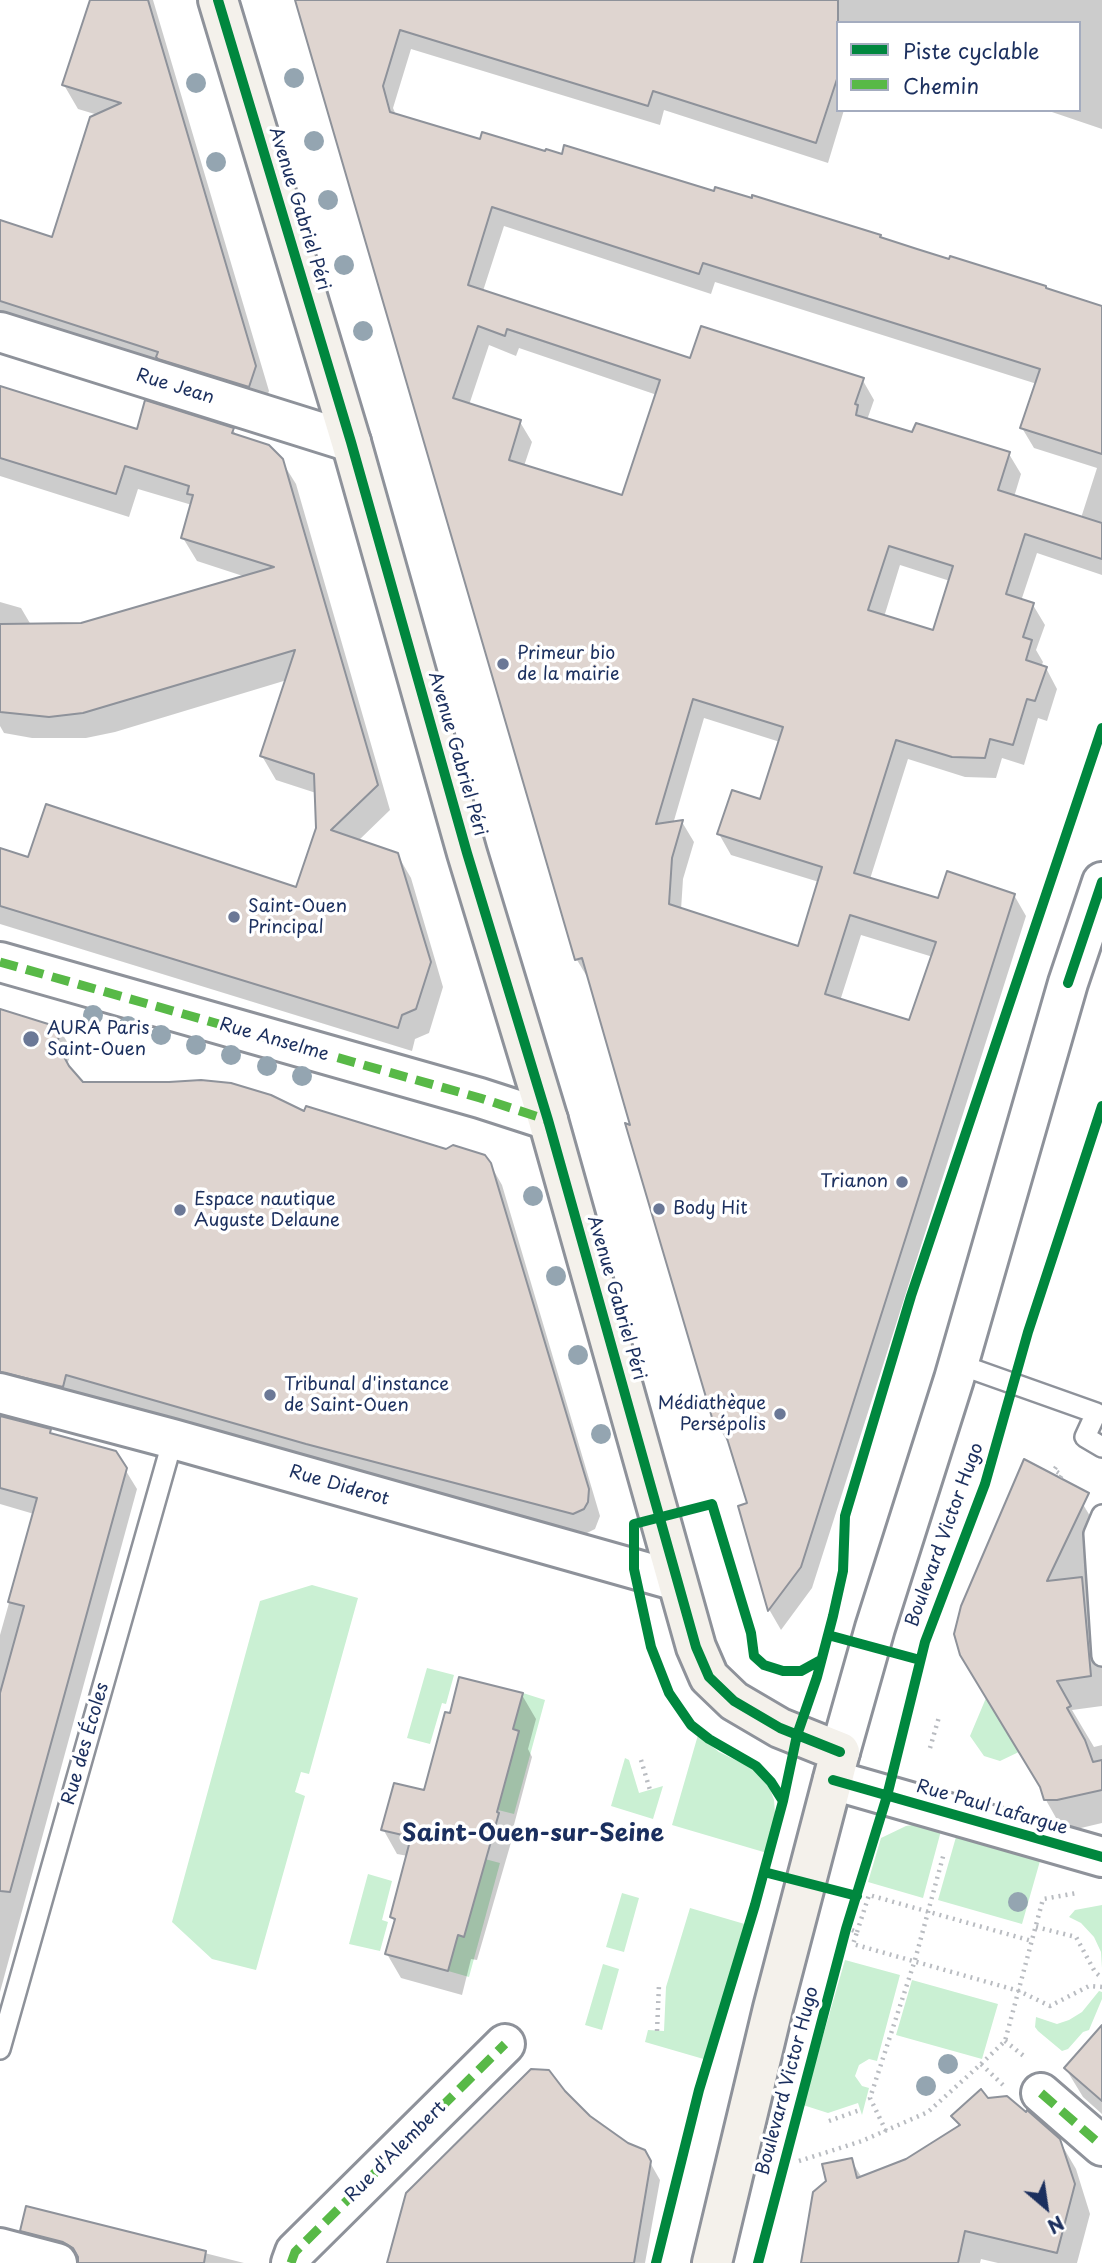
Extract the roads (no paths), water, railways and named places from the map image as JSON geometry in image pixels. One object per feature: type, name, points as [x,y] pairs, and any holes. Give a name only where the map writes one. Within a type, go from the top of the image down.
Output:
[{"type":"main road","name":"Avenue Gabriel Péri","points":[[218,0],[351,442],[467,853],[548,1120],[696,1647],[709,1677],[734,1701],[837,1766]]},
{"type":"main road","points":[[712,2263],[773,2008],[837,1766]]},
{"type":"street","name":"Rue Jean","points":[[0,332],[351,442]]},
{"type":"street","name":"Boulevard Victor Hugo","points":[[837,1766],[876,1628],[958,1364],[1068,984],[1102,882]]},
{"type":"street","name":"Rue Anselme","points":[[0,961],[548,1120]]},
{"type":"street","name":"Rue Diderot","points":[[0,1392],[677,1581]]},
{"type":"street","name":"Rue Paul Lafargue","points":[[837,1766],[1102,1857]]},
{"type":"street","name":"Rue d'Alembert","points":[[291,2263],[295,2252],[505,2044]]},
{"type":"street","points":[[1025,2092],[1102,2146]]},
{"type":"street","points":[[0,2248],[57,2263]]},
{"type":"lane","points":[[958,1364],[1096,1413],[1085,1437],[1102,1447]]},
{"type":"lane","name":"Rue des Écoles","points":[[0,2049],[173,1439]]},
{"type":"lane","points":[[1102,1515],[1094,1534],[1102,1656]]},
{"type":"place","name":"Primeur bio de la mairie","points":[[503,664]]},
{"type":"place","name":"Saint-Ouen Principal","points":[[234,917]]},
{"type":"place","name":"AURA Paris Saint-Ouen","points":[[31,1039]]},
{"type":"place","name":"Trianon","points":[[902,1182]]},
{"type":"place","name":"Body Hit","points":[[659,1209]]},
{"type":"place","name":"Espace nautique Auguste Delaune","points":[[180,1210]]},
{"type":"place","name":"Tribunal d'instance de Saint-Ouen","points":[[270,1395]]},
{"type":"place","name":"Médiathèque Persépolis","points":[[780,1414]]},
{"type":"district","name":"Saint-Ouen-sur-Seine","points":[[533,1834]]}]
